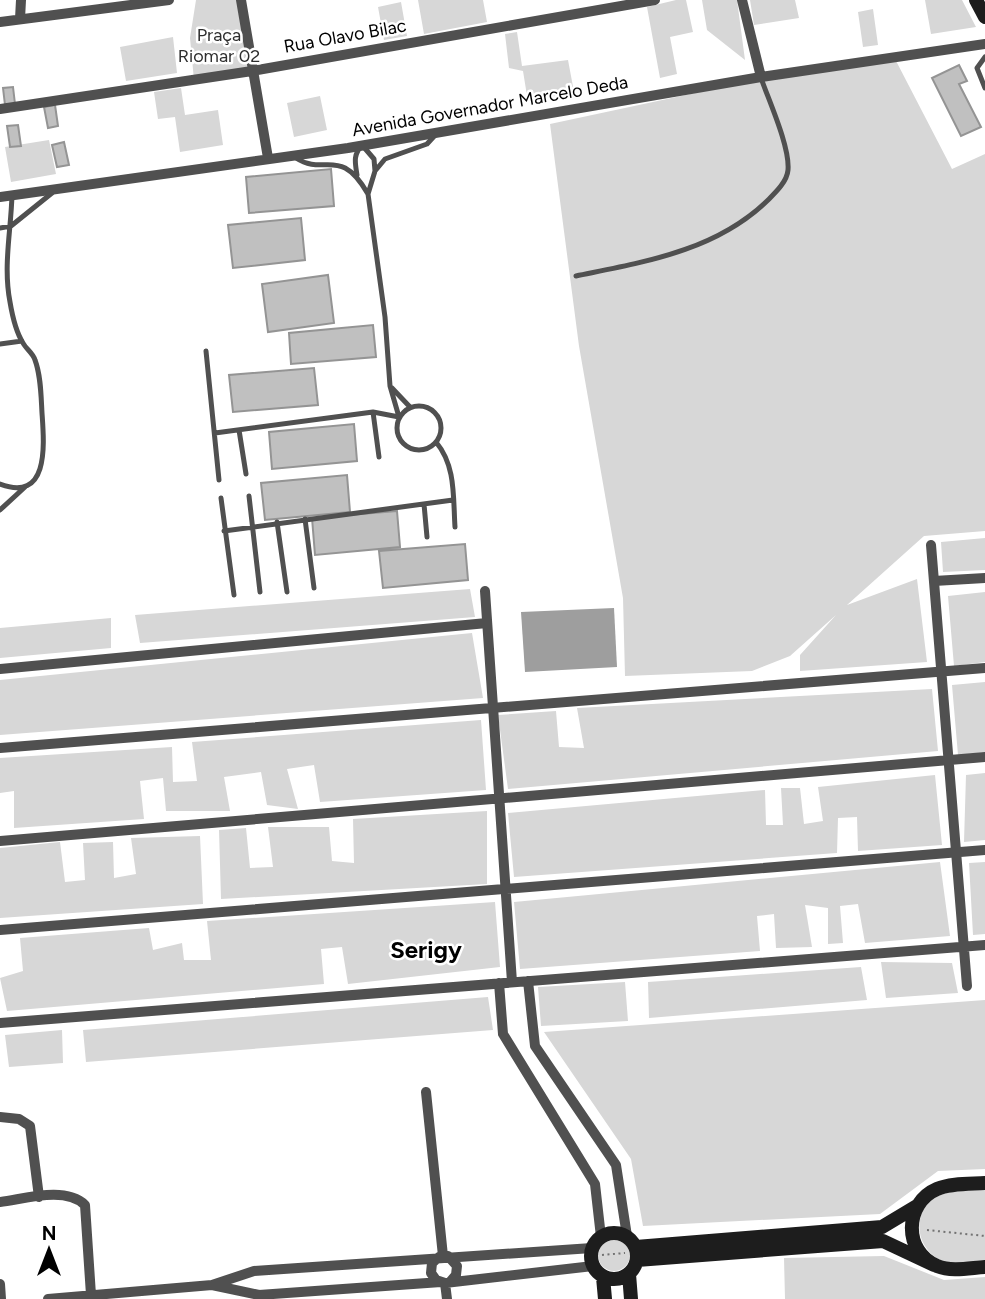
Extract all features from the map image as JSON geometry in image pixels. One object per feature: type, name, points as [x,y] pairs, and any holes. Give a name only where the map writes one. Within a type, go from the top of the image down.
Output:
[{"type":"street","points":[[20,19],[21,0]]},
{"type":"street","points":[[0,22],[169,0]]},
{"type":"street","points":[[242,0],[268,158]]},
{"type":"street","name":"Rua Olavo Bilac","points":[[0,109],[252,71],[655,0]]},
{"type":"street","points":[[742,0],[761,77]]},
{"type":"street","points":[[976,0],[985,17]]},
{"type":"street","name":"Avenida Governador Marcelo Deda","points":[[6,196],[362,145],[761,77],[985,44]]},
{"type":"street","points":[[931,545],[967,986]]},
{"type":"street","points":[[934,581],[985,578]]},
{"type":"street","points":[[485,591],[512,982]]},
{"type":"street","points":[[0,669],[487,623]]},
{"type":"street","points":[[0,748],[985,668]]},
{"type":"street","points":[[0,841],[985,757]]},
{"type":"street","points":[[0,930],[985,850]]},
{"type":"street","points":[[0,1023],[985,945]]},
{"type":"street","points":[[527,981],[536,1046],[616,1165],[634,1248],[629,1274],[631,1299]]},
{"type":"street","points":[[499,983],[503,1034],[595,1184],[598,1271],[605,1299]]},
{"type":"street","points":[[426,1092],[443,1256],[457,1266],[456,1275],[445,1282]]},
{"type":"street","points":[[0,1117],[19,1119],[30,1126],[38,1197]]},
{"type":"street","points":[[634,1248],[882,1227],[917,1206],[937,1189],[985,1183]]},
{"type":"street","points":[[0,1202],[38,1197],[76,1197],[85,1205],[91,1295]]},
{"type":"street","points":[[917,1206],[911,1231],[915,1245],[934,1265]]},
{"type":"street","points":[[48,1299],[91,1295],[129,1296],[212,1286],[254,1271],[596,1242],[612,1232],[634,1248],[883,1241],[948,1269],[985,1267]]},
{"type":"street","points":[[443,1256],[431,1268],[433,1277],[445,1282]]},
{"type":"street","points":[[254,1271],[249,1279],[254,1294]]},
{"type":"street","points":[[212,1286],[254,1294],[598,1271],[618,1279],[629,1274]]},
{"type":"street","points":[[445,1282],[446,1299]]},
{"type":"street","points":[[0,1284],[1,1299]]},
{"type":"lane","points":[[985,57],[977,68],[985,88]]},
{"type":"lane","points":[[576,276],[681,253],[713,239],[761,206],[780,188],[788,172],[786,156],[761,77]]},
{"type":"lane","points":[[375,171],[386,159],[427,144],[438,132]]},
{"type":"lane","points":[[368,194],[375,171],[374,159],[362,145],[354,162],[368,194],[385,317],[390,386],[399,417],[397,431],[403,444],[424,449],[436,442],[441,429],[437,415],[425,407],[410,407],[399,417]]},
{"type":"lane","points":[[292,155],[310,163],[328,163],[351,169],[358,175]]},
{"type":"lane","points":[[0,228],[11,226],[57,188]]},
{"type":"lane","points":[[0,510],[37,477],[44,458],[35,358],[22,341],[10,302],[7,249],[11,226],[6,196]]},
{"type":"lane","points":[[0,344],[22,341]]},
{"type":"lane","points":[[206,352],[219,480]]},
{"type":"lane","points":[[390,386],[410,407]]},
{"type":"lane","points":[[215,433],[373,412],[399,417]]},
{"type":"lane","points":[[373,412],[379,457]]},
{"type":"lane","points":[[239,430],[246,474]]},
{"type":"lane","points":[[436,442],[446,455],[455,527]]},
{"type":"lane","points":[[0,484],[11,489],[25,487]]},
{"type":"lane","points":[[249,496],[260,592]]},
{"type":"lane","points":[[221,498],[234,595]]},
{"type":"lane","points":[[224,531],[453,500]]},
{"type":"lane","points":[[424,504],[427,537]]},
{"type":"lane","points":[[305,519],[314,588]]},
{"type":"lane","points":[[277,522],[288,592]]},
{"type":"green space","name":"Praça Riomar 02","points":[[196,0],[241,0],[252,71],[194,80],[190,38]]},
{"type":"green space","points":[[418,0],[483,0],[487,22],[424,34]]},
{"type":"green space","points":[[686,0],[693,32],[670,37],[677,74],[660,78],[647,7]]},
{"type":"green space","points":[[702,0],[737,0],[745,60],[707,30]]},
{"type":"green space","points":[[750,0],[795,0],[799,18],[754,25]]},
{"type":"green space","points":[[925,0],[962,0],[976,27],[931,34]]},
{"type":"green space","points":[[401,2],[407,36],[384,40],[378,7]]},
{"type":"green space","points":[[873,9],[878,45],[863,47],[858,12]]},
{"type":"green space","points":[[517,32],[522,66],[568,60],[574,92],[528,102],[523,71],[509,68],[505,34]]},
{"type":"green space","points":[[173,37],[177,73],[126,81],[120,47]]},
{"type":"green space","points":[[894,57],[952,169],[985,154],[985,531],[924,536],[847,605],[917,579],[927,662],[800,671],[800,655],[836,615],[790,656],[752,671],[625,676],[623,598],[579,346],[550,124],[779,75]]},
{"type":"green space","points":[[181,88],[185,115],[218,110],[223,145],[180,152],[175,117],[158,119],[154,92]]},
{"type":"green space","points":[[320,96],[327,130],[294,137],[287,103]]},
{"type":"green space","points":[[49,140],[56,174],[11,182],[5,147]]},
{"type":"green space","points":[[985,538],[985,570],[943,572],[941,542]]},
{"type":"green space","points":[[470,589],[475,617],[140,643],[135,615]]},
{"type":"green space","points":[[985,592],[985,662],[954,666],[948,596]]},
{"type":"green space","points":[[111,618],[111,648],[0,658],[0,628]]},
{"type":"green space","points":[[472,633],[483,698],[0,735],[0,680]]},
{"type":"green space","points":[[985,682],[985,752],[958,755],[952,685]]},
{"type":"green space","points":[[932,689],[938,751],[508,789],[498,715],[556,711],[559,747],[584,748],[577,708]]},
{"type":"green space","points":[[481,720],[486,790],[320,802],[314,765],[287,769],[298,809],[267,805],[261,772],[224,777],[230,811],[166,811],[163,778],[140,781],[144,819],[14,828],[14,791],[0,793],[0,758],[172,747],[173,782],[197,781],[192,742]]},
{"type":"green space","points":[[985,773],[985,840],[964,842],[966,775]]},
{"type":"green space","points":[[935,775],[942,845],[858,851],[857,817],[838,818],[837,853],[514,877],[508,813],[765,790],[766,825],[783,825],[781,788],[800,788],[804,824],[823,821],[818,787]]},
{"type":"green space","points":[[487,811],[487,884],[221,899],[219,830],[246,828],[250,868],[273,867],[268,827],[329,827],[332,861],[354,863],[353,819]]},
{"type":"green space","points":[[200,836],[203,904],[0,918],[0,848],[60,842],[65,882],[85,880],[83,843],[113,842],[114,878],[136,874],[131,838]]},
{"type":"green space","points":[[940,862],[950,936],[865,943],[858,904],[840,906],[843,943],[828,944],[828,908],[805,905],[812,947],[776,948],[774,914],[757,916],[760,951],[520,969],[514,902]]},
{"type":"green space","points":[[985,862],[985,934],[973,935],[969,863]]},
{"type":"green space","points":[[495,902],[500,967],[348,984],[342,947],[321,949],[324,984],[7,1011],[0,978],[23,971],[20,938],[149,928],[153,950],[182,943],[184,960],[211,960],[207,921]]},
{"type":"green space","points":[[881,962],[952,963],[958,993],[886,998]]},
{"type":"green space","points":[[861,967],[867,1000],[649,1018],[648,982]]},
{"type":"green space","points":[[625,982],[628,1021],[541,1026],[538,987]]},
{"type":"green space","points":[[488,997],[493,1030],[86,1062],[83,1030]]},
{"type":"green space","points":[[985,1000],[985,1169],[938,1171],[880,1214],[643,1226],[631,1159],[544,1032]]},
{"type":"green space","points":[[62,1030],[63,1063],[9,1067],[5,1035]]},
{"type":"green space","points":[[985,1189],[985,1261],[952,1263],[942,1261],[932,1254],[920,1235],[919,1224],[927,1205],[947,1193]]},
{"type":"green space","points":[[614,1239],[626,1243],[630,1255],[626,1267],[614,1271],[602,1267],[598,1255],[602,1243]]},
{"type":"green space","points":[[884,1256],[944,1280],[985,1277],[985,1299],[785,1299],[784,1258]]},
{"type":"shaded area","points":[[614,608],[617,667],[525,672],[521,612]]},
{"type":"building","points":[[959,65],[967,81],[959,84],[981,127],[961,136],[932,78]]},
{"type":"building","points":[[13,87],[15,104],[5,105],[3,88]]},
{"type":"building","points":[[55,105],[58,126],[48,128],[44,107]]},
{"type":"building","points":[[18,125],[21,146],[10,147],[7,126]]},
{"type":"building","points":[[64,142],[69,165],[57,167],[52,145]]},
{"type":"building","points":[[331,169],[334,206],[249,213],[246,177]]},
{"type":"building","points":[[301,218],[305,260],[233,268],[228,225]]},
{"type":"building","points":[[328,275],[334,323],[268,332],[262,284]]},
{"type":"building","points":[[373,325],[376,357],[291,364],[289,333]]},
{"type":"building","points":[[314,368],[318,405],[233,412],[229,375]]},
{"type":"building","points":[[354,424],[357,461],[272,469],[269,432]]},
{"type":"building","points":[[347,475],[350,512],[265,520],[261,483]]},
{"type":"building","points":[[397,511],[400,547],[315,555],[312,518]]},
{"type":"building","points":[[465,544],[468,580],[383,588],[379,551]]},
{"type":"district","name":"Serigy","points":[[426,950]]}]
